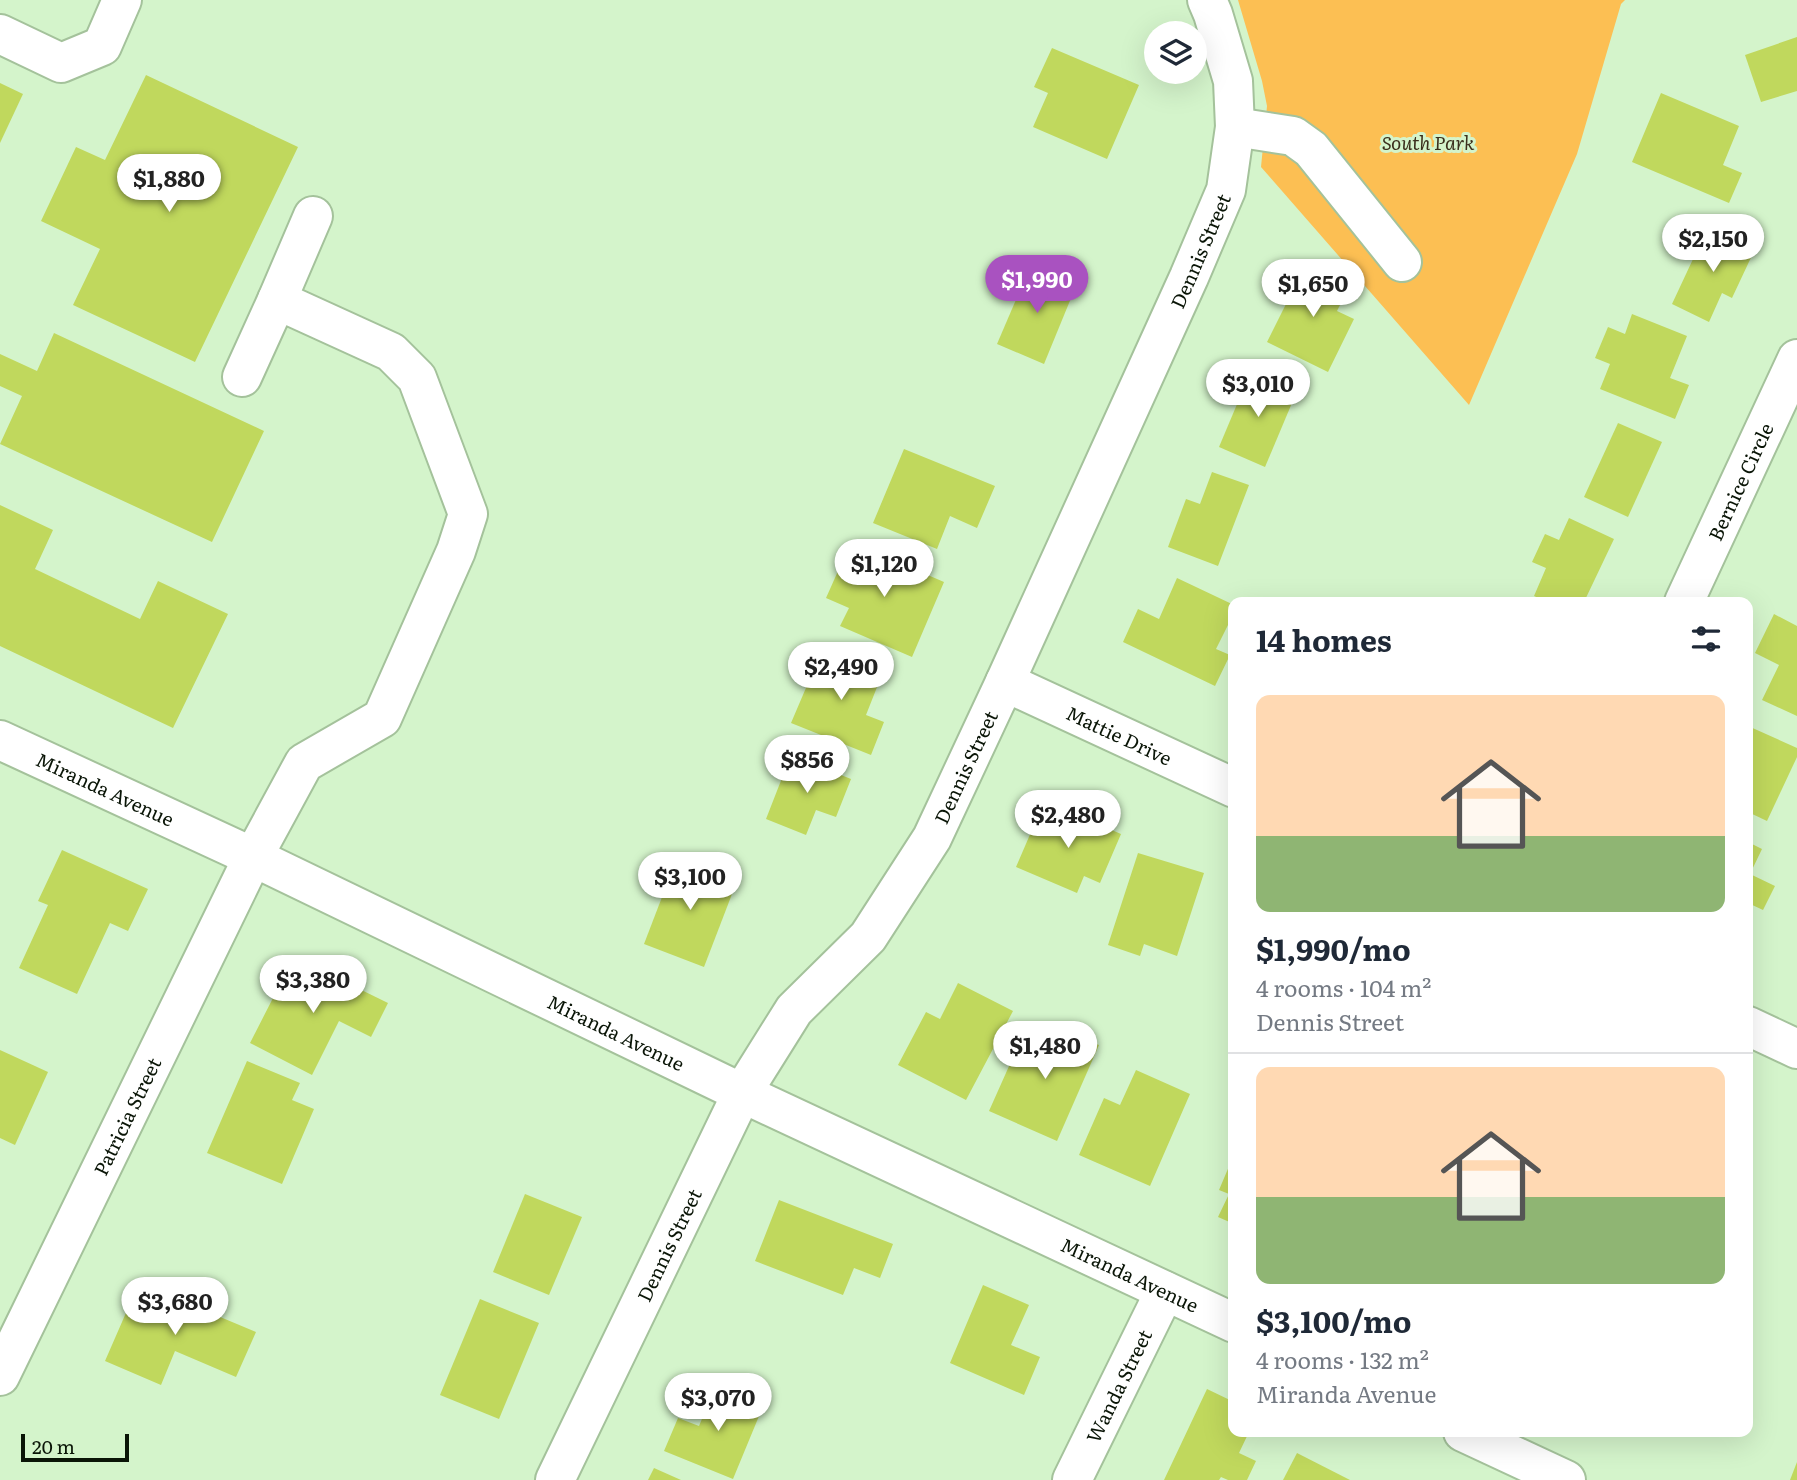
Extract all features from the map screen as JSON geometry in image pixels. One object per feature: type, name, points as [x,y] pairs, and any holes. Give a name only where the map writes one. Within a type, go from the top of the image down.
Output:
[{"type":"street","points":[[0,34],[61,63],[102,46],[122,0]]},
{"type":"street","name":"Dennis Street","points":[[555,1480],[742,1093],[794,1010],[868,937],[932,838],[1189,277],[1226,191],[1235,127],[1233,80],[1207,0]]},
{"type":"street","points":[[1235,127],[1293,136],[1311,149],[1402,262]]},
{"type":"street","points":[[242,377],[313,216]]},
{"type":"street","name":"Patricia Street","points":[[0,1376],[253,857],[304,763],[382,718],[456,551],[468,514],[417,378],[391,352],[277,300]]},
{"type":"street","name":"Bernice Circle","points":[[1686,597],[1797,359]]},
{"type":"street","name":"Mattie Drive","points":[[1005,682],[1228,785]]},
{"type":"street","name":"Miranda Avenue","points":[[0,740],[253,857],[742,1093],[1228,1321]]},
{"type":"street","points":[[1753,1028],[1797,1049]]},
{"type":"street","name":"Wanda Street","points":[[1072,1480],[1165,1291]]},
{"type":"street","points":[[1474,1437],[1566,1480]]},
{"type":"green space","name":"South Park","points":[[1238,0],[1625,0],[1621,4],[1577,154],[1469,405],[1261,167],[1267,106]]},
{"type":"building","points":[[1797,37],[1797,91],[1761,102],[1745,55]]},
{"type":"building","points":[[1052,48],[1139,85],[1107,159],[1033,127],[1048,93],[1034,87]]},
{"type":"building","points":[[146,75],[298,147],[195,362],[73,305],[100,249],[41,221],[76,147],[105,160]]},
{"type":"building","points":[[0,83],[23,94],[0,143]]},
{"type":"building","points":[[1661,93],[1739,126],[1723,165],[1742,173],[1729,203],[1632,162]]},
{"type":"building","points":[[1708,227],[1755,249],[1732,298],[1722,293],[1709,322],[1672,304]]},
{"type":"building","points":[[1306,264],[1350,285],[1337,311],[1354,319],[1328,372],[1267,342]]},
{"type":"building","points":[[1030,267],[1076,286],[1044,364],[997,344]]},
{"type":"building","points":[[1632,314],[1687,336],[1670,378],[1689,385],[1675,419],[1600,389],[1610,364],[1595,358],[1608,327],[1625,334]]},
{"type":"building","points":[[54,333],[264,431],[212,542],[0,444],[22,396],[0,386],[0,354],[37,371]]},
{"type":"building","points":[[1251,371],[1297,391],[1265,467],[1219,447]]},
{"type":"building","points":[[1618,423],[1662,442],[1628,517],[1584,497]]},
{"type":"building","points":[[904,449],[995,486],[977,528],[950,516],[937,549],[873,523]]},
{"type":"building","points":[[1212,472],[1249,485],[1218,566],[1168,547],[1186,499],[1200,504]]},
{"type":"building","points":[[0,505],[53,530],[35,569],[140,619],[158,581],[228,614],[173,728],[0,646]]},
{"type":"building","points":[[1569,518],[1614,539],[1586,597],[1534,596],[1546,568],[1532,562],[1545,534],[1559,540]]},
{"type":"building","points":[[851,542],[944,582],[912,657],[840,626],[849,608],[826,598]]},
{"type":"building","points":[[1177,578],[1228,602],[1228,625],[1216,649],[1228,654],[1228,659],[1215,686],[1123,642],[1138,609],[1159,619]]},
{"type":"building","points":[[1774,614],[1797,626],[1797,716],[1762,700],[1779,665],[1755,653]]},
{"type":"building","points":[[823,648],[883,672],[866,715],[884,722],[871,755],[791,723]]},
{"type":"building","points":[[1753,728],[1797,748],[1797,757],[1767,821],[1753,814]]},
{"type":"building","points":[[791,755],[851,779],[836,817],[816,810],[806,835],[766,819]]},
{"type":"building","points":[[1041,809],[1069,821],[1072,813],[1121,834],[1100,883],[1084,876],[1077,893],[1016,867]]},
{"type":"building","points":[[1753,844],[1762,849],[1753,868]]},
{"type":"building","points":[[62,850],[148,889],[128,931],[110,923],[77,994],[19,968],[48,905],[38,901]]},
{"type":"building","points":[[1138,853],[1204,873],[1177,956],[1144,944],[1140,956],[1108,945]]},
{"type":"building","points":[[677,858],[737,881],[704,967],[644,944]]},
{"type":"building","points":[[1753,875],[1775,886],[1763,910],[1753,905]]},
{"type":"building","points":[[294,957],[388,1003],[371,1037],[339,1021],[312,1075],[250,1043]]},
{"type":"building","points":[[958,983],[1013,1011],[966,1100],[898,1065],[926,1012],[940,1019]]},
{"type":"building","points":[[1047,1023],[1099,1045],[1057,1141],[989,1111],[1022,1037],[1038,1043]]},
{"type":"building","points":[[0,1050],[48,1072],[15,1145],[0,1138]]},
{"type":"building","points":[[247,1061],[300,1083],[292,1100],[314,1109],[282,1184],[207,1153]]},
{"type":"building","points":[[1136,1070],[1190,1094],[1150,1186],[1079,1155],[1104,1098],[1120,1105]]},
{"type":"building","points":[[1228,1169],[1228,1194],[1219,1190]]},
{"type":"building","points":[[525,1194],[582,1217],[549,1295],[493,1272]]},
{"type":"building","points":[[1228,1196],[1228,1221],[1218,1217]]},
{"type":"building","points":[[779,1200],[893,1244],[880,1278],[854,1268],[843,1295],[755,1261]]},
{"type":"building","points":[[139,1283],[256,1332],[236,1377],[175,1351],[161,1385],[105,1361]]},
{"type":"building","points":[[983,1285],[1029,1305],[1011,1345],[1040,1357],[1024,1395],[950,1363]]},
{"type":"building","points":[[480,1299],[539,1323],[499,1419],[440,1395]]},
{"type":"building","points":[[716,1385],[764,1404],[733,1479],[664,1451],[678,1418],[699,1426]]},
{"type":"building","points":[[1207,1389],[1228,1399],[1228,1437],[1247,1437],[1239,1453],[1256,1461],[1247,1480],[1228,1480],[1221,1477],[1219,1480],[1164,1480]]},
{"type":"building","points":[[1297,1453],[1350,1480],[1283,1480]]},
{"type":"building","points":[[1797,1462],[1797,1480],[1790,1480]]},
{"type":"building","points":[[654,1468],[681,1480],[648,1480]]}]
